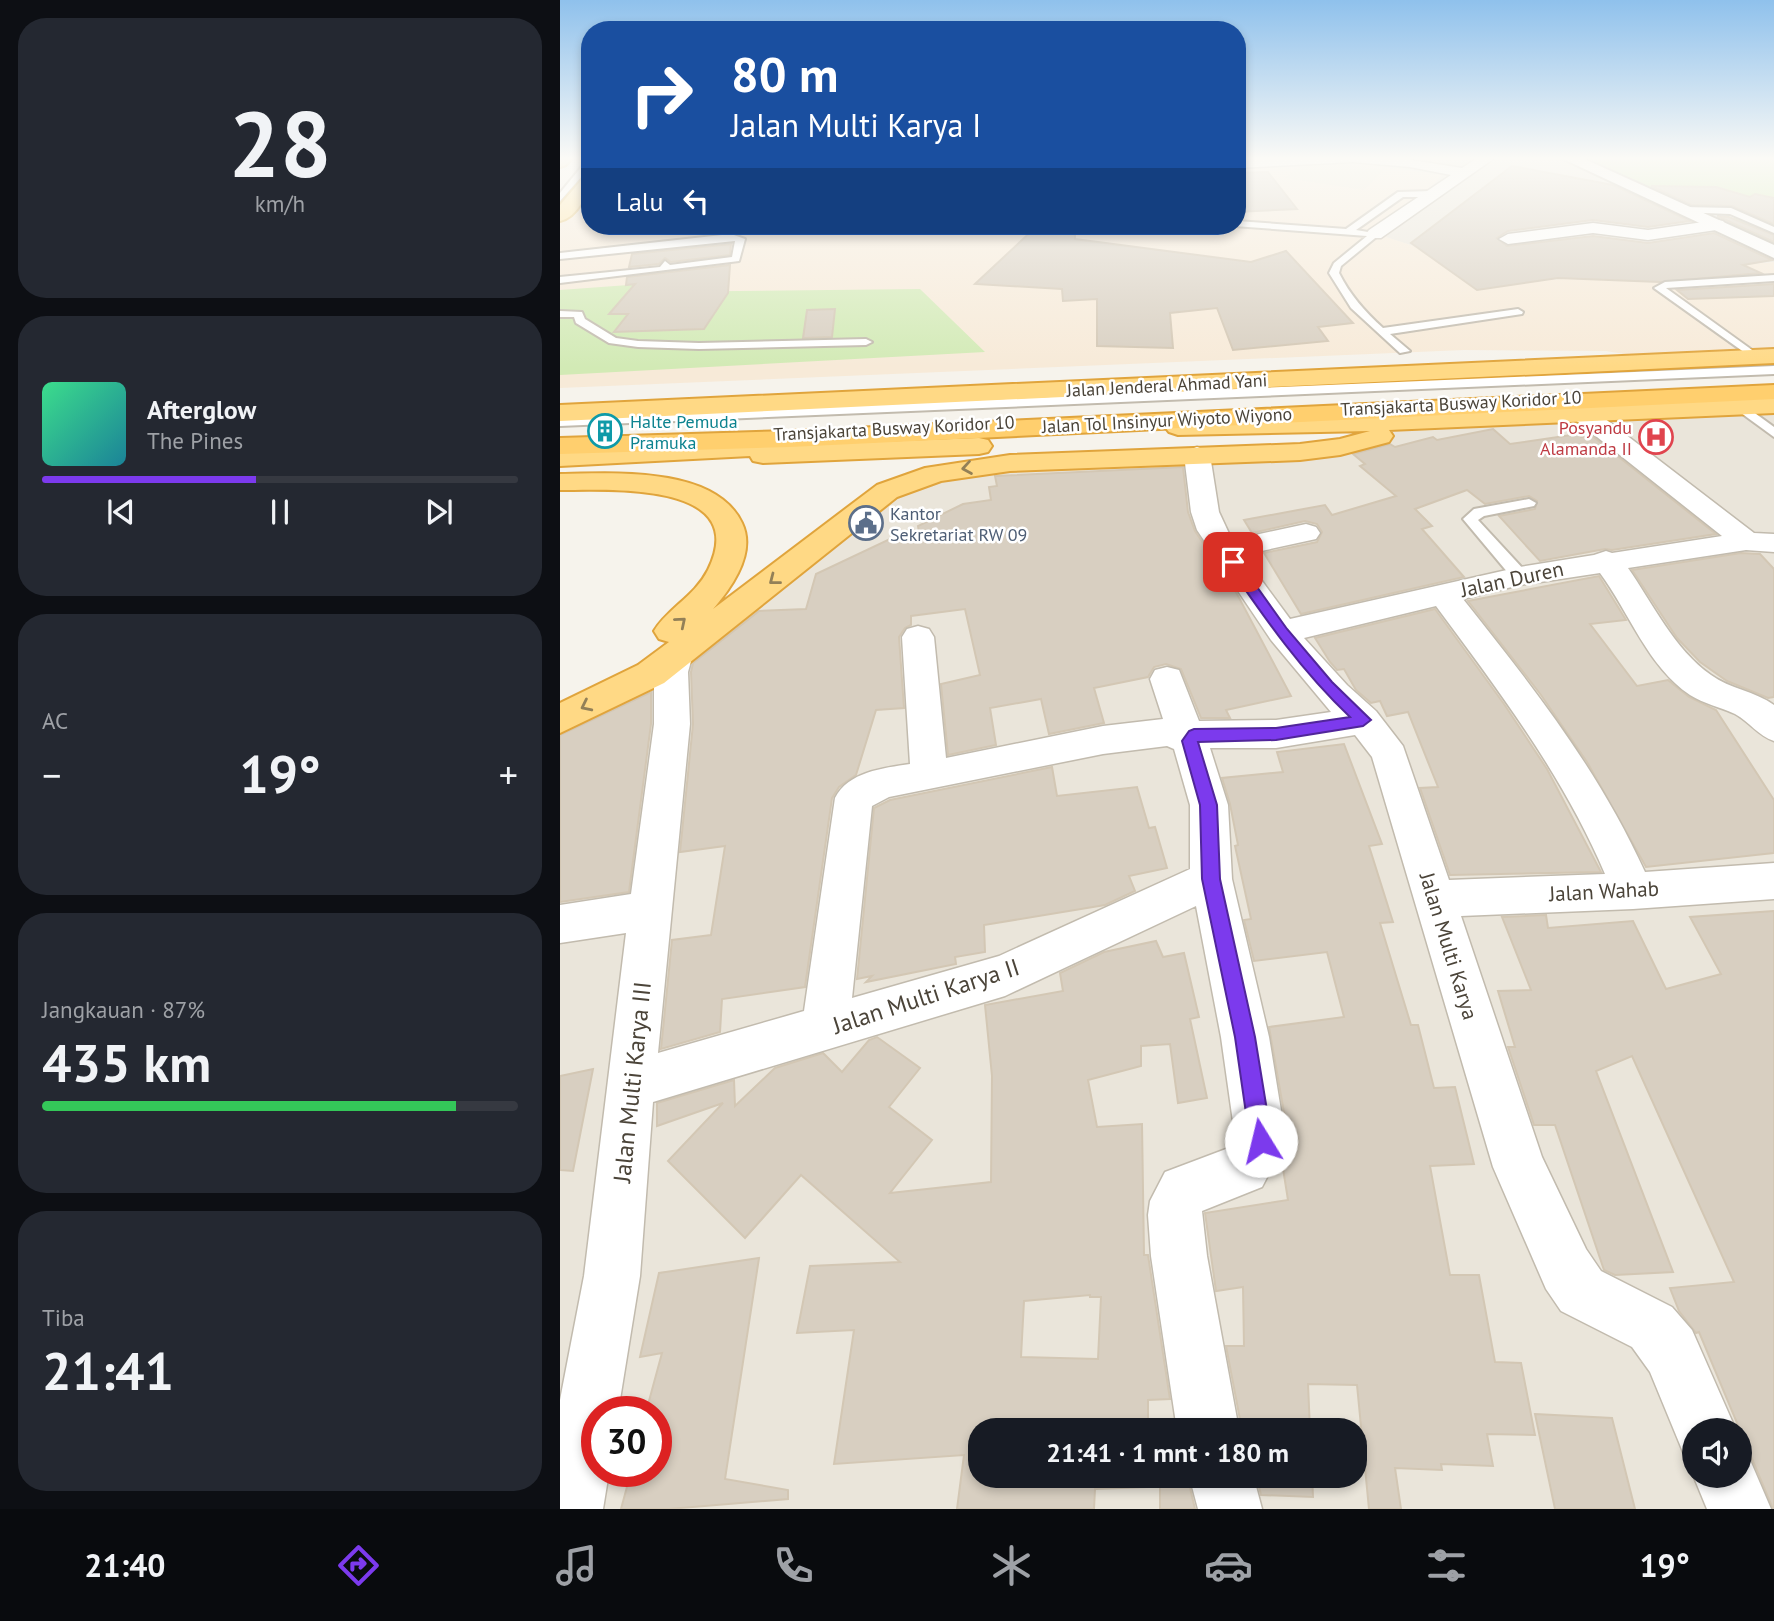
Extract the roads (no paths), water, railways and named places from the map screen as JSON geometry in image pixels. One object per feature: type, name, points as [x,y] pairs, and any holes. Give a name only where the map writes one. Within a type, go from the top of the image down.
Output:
[{"type":"highway","points":[[1376,342],[1404,351],[1606,351],[1661,360]]},
{"type":"highway","name":"Jalan Jenderal Ahmad Yani","points":[[560,413],[1556,364],[1661,360],[1769,364]]},
{"type":"highway","points":[[560,402],[1442,363],[1556,364]]},
{"type":"highway","name":"Jalan Tol Insinyur Wiyoto Wiyono","points":[[560,423],[1769,364]]},
{"type":"highway","name":"Jalan Tol Insinyur Wiyoto Wiyono","points":[[560,445],[790,439],[1774,390]]},
{"type":"highway","name":"Jalan Jenderal Ahmad Yani","points":[[560,458],[1157,427],[1422,422],[1582,412],[1774,405]]},
{"type":"highway","points":[[560,469],[780,454],[1171,438],[1275,440],[1328,437],[1392,422]]},
{"type":"highway","points":[[560,719],[651,674],[887,491],[907,482],[929,475],[1017,463],[1197,455],[1305,454],[1350,447],[1422,422]]},
{"type":"highway","points":[[560,482],[648,483],[677,489],[701,499],[730,521],[733,544],[730,556],[709,595],[698,608],[673,629],[625,661],[560,694]]},
{"type":"street","points":[[1375,234],[1384,227]]},
{"type":"street","points":[[1569,227],[1574,230]]},
{"type":"street","points":[[1508,239],[1604,228],[1648,235],[1700,227]]},
{"type":"street","points":[[1604,249],[1706,227]]},
{"type":"street","points":[[1722,227],[1774,252]]},
{"type":"street","name":"Jalan Duren","points":[[1582,412],[1763,547]]},
{"type":"street","name":"Jalan Multi Karya","points":[[1197,455],[1205,518],[1225,550],[1282,632],[1327,686],[1377,734],[1390,757],[1519,1167],[1566,1269],[1581,1291],[1652,1326],[1671,1352],[1700,1418]]},
{"type":"street","points":[[1225,550],[1306,533]]},
{"type":"street","name":"Jalan Duren","points":[[1282,632],[1520,576],[1606,560],[1763,547]]},
{"type":"street","points":[[1606,560],[1628,588],[1665,648],[1695,682],[1754,709],[1769,720],[1774,728]]},
{"type":"street","points":[[1443,594],[1540,721],[1607,832],[1633,891]]},
{"type":"street","points":[[918,637],[929,776]]},
{"type":"street","name":"Jalan Multi Karya III","points":[[571,1509],[612,1276],[630,1085],[672,724],[671,672],[676,654]]},
{"type":"street","points":[[1167,679],[1209,805],[1211,879],[1245,1037],[1261,1141],[1244,1169],[1184,1191],[1177,1201],[1175,1215],[1179,1255],[1207,1418]]},
{"type":"street","points":[[1188,740],[1194,735],[1276,734],[1363,720]]},
{"type":"street","points":[[825,1029],[853,799],[881,783],[929,776],[1127,736],[1171,732],[1188,740]]},
{"type":"street","name":"Jalan Multi Karya II","points":[[630,1085],[1005,975],[1211,879]]},
{"type":"street","name":"Jalan Wahab","points":[[1435,899],[1633,891],[1774,881]]},
{"type":"street","points":[[560,924],[650,910]]},
{"type":"street","points":[[1224,1488],[1230,1509]]},
{"type":"street","points":[[1730,1488],[1739,1509]]},
{"type":"lane","points":[[1308,227],[1375,234]]},
{"type":"lane","points":[[1350,230],[1354,227]]},
{"type":"lane","points":[[1375,234],[1337,265],[1334,274],[1340,288],[1376,342],[1518,312]]},
{"type":"lane","points":[[560,256],[731,237],[740,239],[736,259],[560,280]]},
{"type":"lane","points":[[597,276],[610,251]]},
{"type":"lane","points":[[1769,364],[1659,288],[1665,285],[1774,278]]},
{"type":"lane","points":[[560,314],[578,314],[580,321],[613,341],[638,344],[866,342]]},
{"type":"lane","points":[[1741,407],[1774,433]]},
{"type":"lane","points":[[1520,576],[1470,519],[1479,512],[1529,503]]},
{"type":"place","name":"Halte Pemuda Pramuka","points":[[605,431]]},
{"type":"place","name":"Posyandu Alamanda II","points":[[1656,437]]},
{"type":"place","name":"Kantor Sekretariat RW 09","points":[[866,523]]}]
